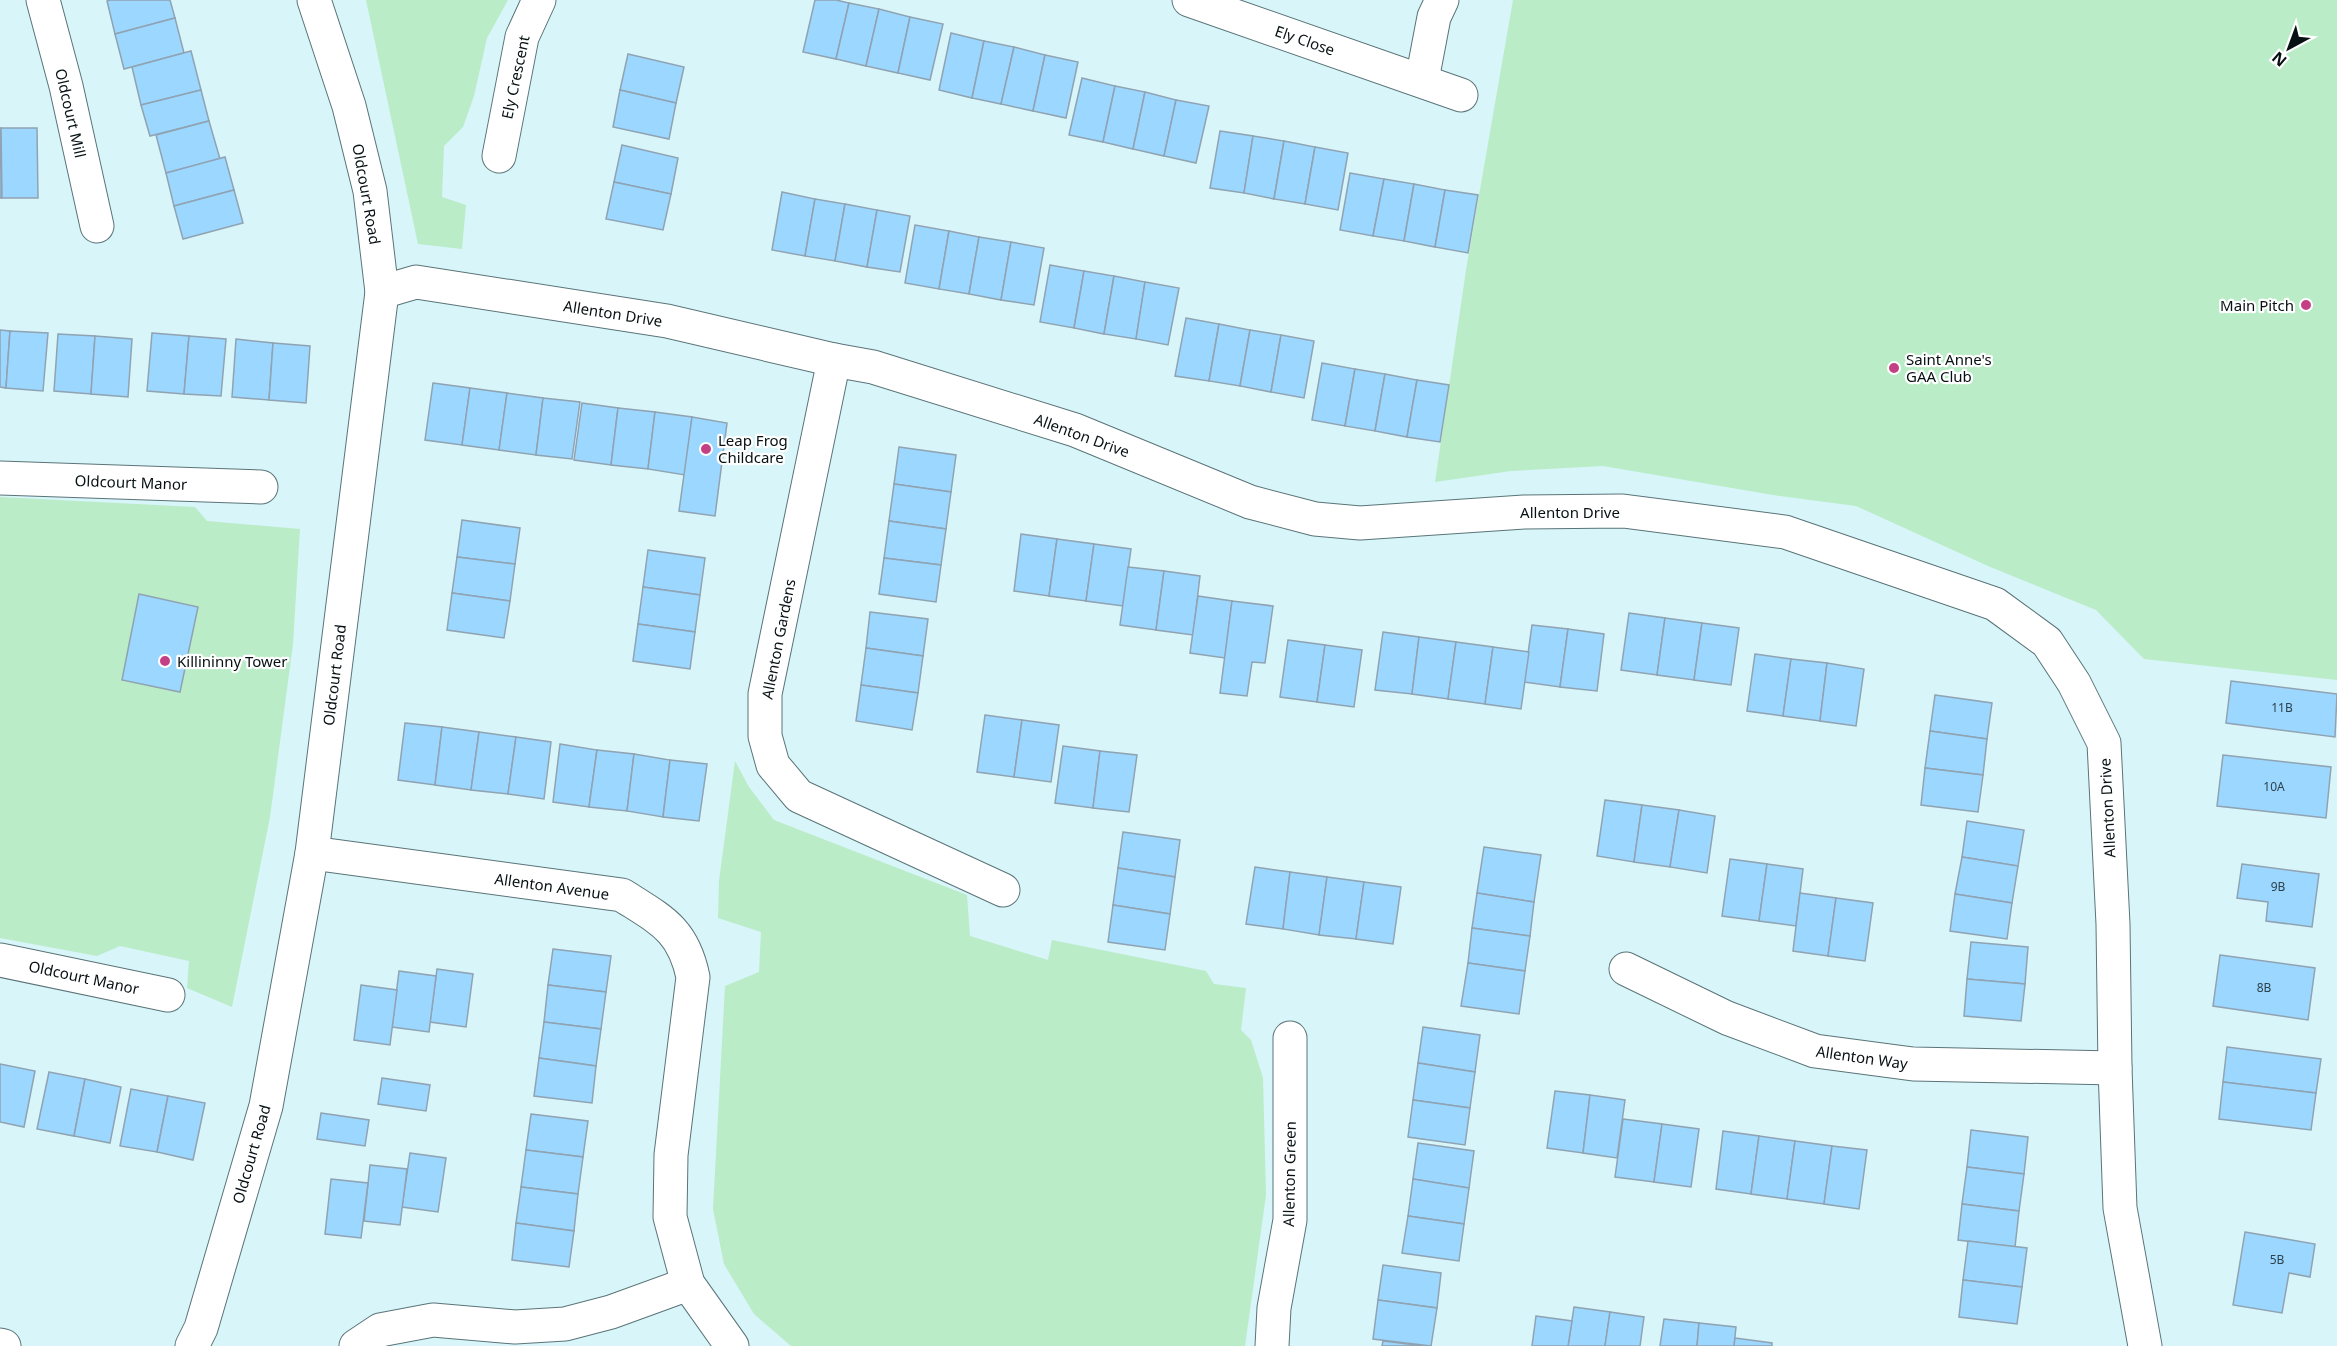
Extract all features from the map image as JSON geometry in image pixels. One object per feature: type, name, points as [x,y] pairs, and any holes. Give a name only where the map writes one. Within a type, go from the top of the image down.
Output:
[{"type":"street","name":"Oldcourt Mill","points":[[43,0],[66,86],[97,226]]},
{"type":"street","name":"Oldcourt Road","points":[[192,1346],[201,1328],[266,1106],[312,853],[382,292],[370,191],[349,106],[314,0]]},
{"type":"street","name":"Ely Crescent","points":[[499,156],[522,38],[539,0]]},
{"type":"street","name":"Ely Close","points":[[1189,0],[1461,95]]},
{"type":"street","points":[[1422,80],[1434,17],[1442,0]]},
{"type":"street","name":"Allenton Drive","points":[[382,292],[416,282],[667,321],[873,367],[1075,430],[1250,502],[1315,519],[1360,523],[1524,512],[1623,511],[1785,532],[1995,604],[2047,642],[2074,683],[2104,743],[2113,924],[2120,1208],[2145,1346]]},
{"type":"street","name":"Allenton Gardens","points":[[834,360],[765,694],[765,736],[773,765],[799,796],[1003,890]]},
{"type":"street","name":"Oldcourt Manor","points":[[0,478],[261,487]]},
{"type":"street","name":"Allenton Avenue","points":[[312,853],[622,895],[662,920],[681,940],[689,957],[693,977],[671,1155],[670,1217],[688,1284],[732,1346]]},
{"type":"street","name":"Oldcourt Manor","points":[[0,960],[168,994]]},
{"type":"street","name":"Allenton Way","points":[[1626,969],[1727,1018],[1815,1051],[1913,1064],[2115,1068]]},
{"type":"street","name":"Allenton Green","points":[[1272,1346],[1274,1308],[1290,1221],[1290,1038]]},
{"type":"street","points":[[356,1346],[380,1330],[433,1320],[515,1327],[565,1324],[610,1312],[688,1284]]},
{"type":"street","points":[[0,1345],[4,1346]]},
{"type":"green space","points":[[366,0],[508,0],[487,38],[474,96],[463,127],[444,146],[442,197],[466,205],[462,249],[418,244]]},
{"type":"green space","name":"Saint Anne's GAA Club","points":[[1513,0],[2337,0],[2337,680],[2144,659],[2096,610],[1988,566],[1856,506],[1773,495],[1603,466],[1511,471],[1435,482],[1466,270]]},
{"type":"green space","points":[[0,497],[195,507],[207,521],[300,529],[293,644],[270,817],[232,1007],[187,988],[189,961],[120,946],[97,956],[0,938]]},
{"type":"green space","points":[[735,761],[749,787],[774,820],[967,895],[970,936],[1048,960],[1052,940],[1206,971],[1214,984],[1246,988],[1241,1030],[1251,1040],[1263,1078],[1266,1195],[1245,1346],[791,1346],[754,1314],[724,1264],[713,1209],[725,986],[759,972],[761,932],[718,918],[719,881]]},
{"type":"building","points":[[170,0],[175,18],[115,34],[107,1]]},
{"type":"building","points":[[815,0],[836,0],[849,3],[836,59],[803,52]]},
{"type":"building","points":[[849,3],[879,9],[866,66],[836,59]]},
{"type":"building","points":[[879,9],[910,17],[898,73],[866,66]]},
{"type":"building","points":[[910,17],[943,24],[930,80],[898,73]]},
{"type":"building","points":[[175,18],[184,53],[124,69],[115,34]]},
{"type":"building","points":[[951,33],[984,41],[972,98],[939,90]]},
{"type":"building","points":[[984,41],[1014,47],[1001,104],[972,98]]},
{"type":"building","points":[[1014,47],[1045,55],[1033,111],[1001,104]]},
{"type":"building","points":[[191,51],[201,90],[141,105],[132,67]]},
{"type":"building","points":[[628,54],[684,67],[676,103],[620,90]]},
{"type":"building","points":[[1045,55],[1078,62],[1066,118],[1033,111]]},
{"type":"building","points":[[1082,78],[1115,86],[1103,142],[1069,135]]},
{"type":"building","points":[[1115,86],[1145,92],[1133,149],[1103,142]]},
{"type":"building","points":[[201,90],[209,121],[150,136],[141,105]]},
{"type":"building","points":[[620,90],[676,103],[669,139],[613,127]]},
{"type":"building","points":[[1145,92],[1176,100],[1164,156],[1133,149]]},
{"type":"building","points":[[1176,100],[1209,106],[1196,163],[1164,156]]},
{"type":"building","points":[[209,121],[220,159],[166,173],[156,135]]},
{"type":"building","points":[[1,128],[2,198],[0,198]]},
{"type":"building","points":[[1,128],[37,128],[38,198],[2,198]]},
{"type":"building","points":[[1220,131],[1253,136],[1244,193],[1210,188]]},
{"type":"building","points":[[1253,136],[1284,141],[1274,199],[1244,193]]},
{"type":"building","points":[[1284,141],[1315,147],[1305,204],[1274,199]]},
{"type":"building","points":[[622,145],[678,158],[671,194],[614,182]]},
{"type":"building","points":[[1315,147],[1348,153],[1338,210],[1305,204]]},
{"type":"building","points":[[225,157],[234,190],[174,206],[166,173]]},
{"type":"building","points":[[1350,173],[1384,179],[1373,236],[1340,230]]},
{"type":"building","points":[[1384,179],[1414,184],[1404,241],[1373,236]]},
{"type":"building","points":[[614,182],[671,194],[663,230],[606,219]]},
{"type":"building","points":[[1414,184],[1445,190],[1435,247],[1404,241]]},
{"type":"building","points":[[234,190],[243,223],[183,239],[174,206]]},
{"type":"building","points":[[1445,190],[1478,195],[1468,253],[1435,247]]},
{"type":"building","points":[[782,192],[815,199],[805,256],[772,250]]},
{"type":"building","points":[[815,199],[845,204],[835,261],[805,256]]},
{"type":"building","points":[[845,204],[877,210],[867,267],[835,261]]},
{"type":"building","points":[[877,210],[910,216],[900,272],[867,267]]},
{"type":"building","points":[[915,225],[949,231],[939,289],[905,283]]},
{"type":"building","points":[[949,231],[979,237],[969,294],[939,289]]},
{"type":"building","points":[[979,237],[1011,242],[1001,300],[969,294]]},
{"type":"building","points":[[1011,242],[1044,248],[1034,305],[1001,300]]},
{"type":"building","points":[[1050,265],[1084,271],[1074,328],[1040,322]]},
{"type":"building","points":[[1084,271],[1114,276],[1104,334],[1074,328]]},
{"type":"building","points":[[1114,276],[1145,282],[1136,339],[1104,334]]},
{"type":"building","points":[[1145,282],[1179,288],[1168,345],[1136,339]]},
{"type":"building","points":[[1186,318],[1219,324],[1209,381],[1175,376]]},
{"type":"building","points":[[1219,324],[1250,330],[1240,386],[1209,381]]},
{"type":"building","points":[[0,330],[10,331],[6,388],[0,387]]},
{"type":"building","points":[[1250,330],[1281,335],[1271,392],[1240,386]]},
{"type":"building","points":[[10,331],[48,333],[43,391],[6,388]]},
{"type":"building","points":[[152,333],[189,336],[184,394],[147,391]]},
{"type":"building","points":[[58,334],[95,336],[91,394],[54,391]]},
{"type":"building","points":[[1281,335],[1314,341],[1304,398],[1271,392]]},
{"type":"building","points":[[95,336],[132,339],[128,397],[91,394]]},
{"type":"building","points":[[189,336],[226,339],[221,396],[184,394]]},
{"type":"building","points":[[236,339],[273,343],[269,400],[232,397]]},
{"type":"building","points":[[273,343],[310,346],[306,403],[269,400]]},
{"type":"building","points":[[1322,363],[1355,369],[1345,426],[1312,420]]},
{"type":"building","points":[[1355,369],[1385,374],[1375,431],[1345,426]]},
{"type":"building","points":[[1385,374],[1417,380],[1407,437],[1375,431]]},
{"type":"building","points":[[1417,380],[1449,385],[1440,442],[1407,437]]},
{"type":"building","points":[[433,383],[470,388],[462,445],[425,440]]},
{"type":"building","points":[[470,388],[507,393],[499,450],[462,445]]},
{"type":"building","points":[[507,393],[543,398],[536,455],[499,450]]},
{"type":"building","points":[[543,398],[580,402],[572,459],[536,455]]},
{"type":"building","points":[[582,403],[618,408],[611,465],[574,460]]},
{"type":"building","points":[[618,408],[655,412],[648,469],[611,465]]},
{"type":"building","points":[[655,412],[692,417],[685,475],[648,469]]},
{"type":"building","name":"Leap Frog Childcare","points":[[692,417],[727,423],[715,516],[679,511]]},
{"type":"building","points":[[899,447],[956,455],[951,492],[894,484]]},
{"type":"building","points":[[894,484],[951,492],[946,529],[889,521]]},
{"type":"building","points":[[462,520],[520,528],[515,564],[457,557]]},
{"type":"building","points":[[889,521],[946,529],[941,565],[884,558]]},
{"type":"building","points":[[1021,534],[1057,539],[1049,596],[1014,591]]},
{"type":"building","points":[[1057,539],[1094,544],[1086,601],[1049,596]]},
{"type":"building","points":[[1094,544],[1131,549],[1123,606],[1086,601]]},
{"type":"building","points":[[648,550],[705,558],[700,595],[643,587]]},
{"type":"building","points":[[457,557],[515,564],[510,601],[452,593]]},
{"type":"building","points":[[884,558],[941,565],[936,602],[879,594]]},
{"type":"building","points":[[1128,567],[1164,571],[1156,630],[1120,625]]},
{"type":"building","points":[[1164,571],[1200,576],[1193,635],[1156,630]]},
{"type":"building","points":[[643,587],[700,595],[695,632],[638,624]]},
{"type":"building","points":[[452,593],[510,601],[504,638],[447,630]]},
{"type":"building","points":[[139,594],[198,607],[180,692],[122,680]]},
{"type":"building","points":[[1198,596],[1232,601],[1225,658],[1190,653]]},
{"type":"building","points":[[1232,601],[1273,606],[1265,663],[1252,662],[1247,696],[1220,693]]},
{"type":"building","points":[[870,612],[928,619],[923,656],[866,648]]},
{"type":"building","points":[[1629,613],[1665,618],[1657,675],[1621,670]]},
{"type":"building","points":[[1665,618],[1702,623],[1694,680],[1657,675]]},
{"type":"building","points":[[1702,623],[1739,628],[1731,685],[1694,680]]},
{"type":"building","points":[[638,624],[695,632],[690,669],[633,661]]},
{"type":"building","points":[[1532,625],[1568,629],[1560,687],[1524,682]]},
{"type":"building","points":[[1568,629],[1604,634],[1597,691],[1560,687]]},
{"type":"building","points":[[1383,632],[1419,637],[1412,694],[1375,690]]},
{"type":"building","points":[[1419,637],[1456,642],[1448,699],[1412,694]]},
{"type":"building","points":[[1288,640],[1325,645],[1317,702],[1280,697]]},
{"type":"building","points":[[1456,642],[1493,647],[1485,704],[1448,699]]},
{"type":"building","points":[[1325,645],[1362,650],[1354,707],[1317,702]]},
{"type":"building","points":[[1493,647],[1529,652],[1521,709],[1485,704]]},
{"type":"building","points":[[866,648],[923,656],[918,693],[861,685]]},
{"type":"building","points":[[1755,654],[1791,659],[1783,716],[1747,711]]},
{"type":"building","points":[[1791,659],[1827,663],[1820,721],[1783,716]]},
{"type":"building","points":[[1827,663],[1864,669],[1856,726],[1820,721]]},
{"type":"building","points":[[2231,681],[2337,694],[2335,737],[2226,723]]},
{"type":"building","points":[[861,685],[918,693],[912,730],[856,721]]},
{"type":"building","points":[[1935,695],[1992,703],[1987,739],[1930,731]]},
{"type":"building","points":[[985,715],[1022,720],[1014,777],[977,772]]},
{"type":"building","points":[[1022,720],[1059,725],[1051,782],[1014,777]]},
{"type":"building","points":[[405,723],[442,727],[435,785],[398,780]]},
{"type":"building","points":[[442,727],[479,732],[471,790],[435,785]]},
{"type":"building","points":[[1930,731],[1987,739],[1983,775],[1925,768]]},
{"type":"building","points":[[479,732],[516,737],[508,794],[471,790]]},
{"type":"building","points":[[516,737],[551,742],[544,799],[508,794]]},
{"type":"building","points":[[560,744],[597,750],[589,807],[553,802]]},
{"type":"building","points":[[1063,746],[1100,751],[1093,808],[1055,803]]},
{"type":"building","points":[[597,750],[634,754],[627,811],[589,807]]},
{"type":"building","points":[[1100,751],[1137,755],[1129,812],[1093,808]]},
{"type":"building","points":[[634,754],[670,760],[663,817],[627,811]]},
{"type":"building","points":[[2223,755],[2331,767],[2326,818],[2217,806]]},
{"type":"building","points":[[670,760],[707,764],[699,821],[663,817]]},
{"type":"building","points":[[1925,768],[1983,775],[1978,812],[1921,805]]},
{"type":"building","points":[[1605,800],[1642,805],[1634,862],[1597,856]]},
{"type":"building","points":[[1642,805],[1679,810],[1670,867],[1634,862]]},
{"type":"building","points":[[1679,810],[1715,816],[1707,873],[1670,867]]},
{"type":"building","points":[[1967,821],[2024,830],[2018,866],[1962,857]]},
{"type":"building","points":[[1123,832],[1180,840],[1175,877],[1118,868]]},
{"type":"building","points":[[1484,847],[1541,855],[1534,902],[1477,893]]},
{"type":"building","points":[[1962,857],[2018,866],[2012,903],[1955,894]]},
{"type":"building","points":[[1730,859],[1767,864],[1759,921],[1722,916]]},
{"type":"building","points":[[1767,864],[1803,869],[1796,926],[1759,921]]},
{"type":"building","points":[[2242,864],[2319,874],[2312,927],[2266,921],[2268,902],[2237,898]]},
{"type":"building","points":[[1255,867],[1290,872],[1283,929],[1246,924]]},
{"type":"building","points":[[1118,868],[1175,877],[1170,914],[1113,905]]},
{"type":"building","points":[[1290,872],[1327,877],[1319,935],[1283,929]]},
{"type":"building","points":[[1327,877],[1364,882],[1356,939],[1319,935]]},
{"type":"building","points":[[1364,882],[1401,887],[1393,944],[1356,939]]},
{"type":"building","points":[[1477,893],[1534,902],[1530,936],[1472,928]]},
{"type":"building","points":[[1800,893],[1836,898],[1828,956],[1793,951]]},
{"type":"building","points":[[1955,894],[2012,903],[2007,939],[1950,931]]},
{"type":"building","points":[[1836,898],[1873,903],[1865,961],[1828,956]]},
{"type":"building","points":[[1113,905],[1170,914],[1165,950],[1108,942]]},
{"type":"building","points":[[1472,928],[1530,936],[1525,971],[1468,963]]},
{"type":"building","points":[[1971,942],[2028,947],[2025,984],[1967,979]]},
{"type":"building","points":[[553,949],[611,956],[606,992],[548,985]]},
{"type":"building","points":[[2220,955],[2315,968],[2308,1020],[2213,1006]]},
{"type":"building","points":[[1468,963],[1525,971],[1519,1014],[1461,1006]]},
{"type":"building","points":[[437,969],[473,974],[466,1027],[430,1022]]},
{"type":"building","points":[[399,971],[436,976],[429,1032],[392,1027]]},
{"type":"building","points":[[1967,979],[2025,984],[2021,1021],[1964,1016]]},
{"type":"building","points":[[361,985],[397,990],[390,1045],[354,1040]]},
{"type":"building","points":[[548,985],[606,992],[601,1029],[544,1022]]},
{"type":"building","points":[[544,1022],[601,1029],[596,1066],[539,1058]]},
{"type":"building","points":[[1423,1027],[1480,1035],[1475,1072],[1418,1063]]},
{"type":"building","points":[[2227,1047],[2321,1059],[2316,1093],[2223,1082]]},
{"type":"building","points":[[539,1058],[596,1066],[592,1103],[534,1096]]},
{"type":"building","points":[[1418,1063],[1475,1072],[1470,1108],[1413,1100]]},
{"type":"building","points":[[0,1064],[35,1071],[24,1127],[0,1122]]},
{"type":"building","points":[[49,1072],[85,1079],[74,1136],[37,1129]]},
{"type":"building","points":[[382,1078],[430,1085],[426,1111],[378,1104]]},
{"type":"building","points":[[85,1079],[121,1087],[110,1143],[74,1136]]},
{"type":"building","points":[[2223,1082],[2316,1093],[2311,1130],[2219,1119]]},
{"type":"building","points":[[131,1089],[168,1096],[157,1152],[120,1146]]},
{"type":"building","points":[[1555,1091],[1590,1095],[1583,1153],[1547,1148]]},
{"type":"building","points":[[1590,1095],[1625,1100],[1617,1158],[1583,1153]]},
{"type":"building","points":[[168,1096],[205,1103],[193,1160],[157,1152]]},
{"type":"building","points":[[1413,1100],[1470,1108],[1465,1145],[1408,1137]]},
{"type":"building","points":[[321,1113],[369,1120],[365,1146],[317,1139]]},
{"type":"building","points":[[531,1114],[588,1121],[583,1157],[526,1150]]},
{"type":"building","points":[[1623,1119],[1662,1124],[1654,1182],[1615,1177]]},
{"type":"building","points":[[1662,1124],[1699,1129],[1691,1187],[1654,1182]]},
{"type":"building","points":[[1971,1130],[2028,1137],[2024,1174],[1967,1167]]},
{"type":"building","points":[[1723,1131],[1759,1136],[1751,1194],[1716,1189]]},
{"type":"building","points":[[1759,1136],[1795,1141],[1787,1199],[1751,1194]]},
{"type":"building","points":[[1795,1141],[1832,1146],[1824,1204],[1787,1199]]},
{"type":"building","points":[[1418,1143],[1474,1151],[1469,1188],[1413,1179]]},
{"type":"building","points":[[1832,1146],[1867,1150],[1859,1209],[1824,1204]]},
{"type":"building","points":[[526,1150],[583,1157],[578,1194],[521,1187]]},
{"type":"building","points":[[410,1153],[446,1158],[438,1212],[402,1207]]},
{"type":"building","points":[[370,1165],[407,1169],[400,1225],[364,1221]]},
{"type":"building","points":[[1967,1167],[2024,1174],[2019,1211],[1962,1204]]},
{"type":"building","points":[[331,1179],[368,1183],[361,1238],[325,1234]]},
{"type":"building","points":[[1413,1179],[1469,1188],[1464,1224],[1408,1216]]},
{"type":"building","points":[[521,1187],[578,1194],[574,1231],[516,1223]]},
{"type":"building","points":[[1962,1204],[2019,1211],[2015,1247],[1958,1240]]},
{"type":"building","points":[[1408,1216],[1464,1224],[1459,1261],[1402,1253]]},
{"type":"building","points":[[516,1223],[574,1231],[569,1267],[512,1260]]},
{"type":"building","points":[[2245,1232],[2315,1244],[2310,1277],[2289,1273],[2282,1313],[2233,1305]]},
{"type":"building","points":[[1968,1241],[2027,1248],[2022,1287],[1963,1280]]},
{"type":"building","points":[[1383,1265],[1441,1273],[1437,1308],[1378,1300]]},
{"type":"building","points":[[1963,1280],[2022,1287],[2017,1324],[1959,1317]]},
{"type":"building","points":[[1378,1300],[1437,1308],[1431,1346],[1373,1339]]},
{"type":"building","points":[[1574,1307],[1610,1312],[1605,1346],[1568,1346]]},
{"type":"building","points":[[1610,1312],[1644,1317],[1640,1346],[1605,1346]]},
{"type":"building","points":[[1536,1316],[1572,1321],[1568,1346],[1532,1346]]},
{"type":"building","points":[[1664,1319],[1699,1323],[1697,1346],[1660,1346]]},
{"type":"building","points":[[1699,1323],[1736,1327],[1734,1346],[1697,1346]]},
{"type":"building","points":[[1735,1338],[1772,1343],[1772,1346],[1734,1346]]},
{"type":"building","points":[[1383,1341],[1424,1346],[1382,1346]]},
{"type":"place","name":"Main Pitch","points":[[2306,305]]},
{"type":"place","name":"Saint Anne's GAA Club","points":[[1894,368]]},
{"type":"place","name":"Leap Frog Childcare","points":[[706,449]]},
{"type":"place","name":"Killininny Tower","points":[[165,661]]}]
